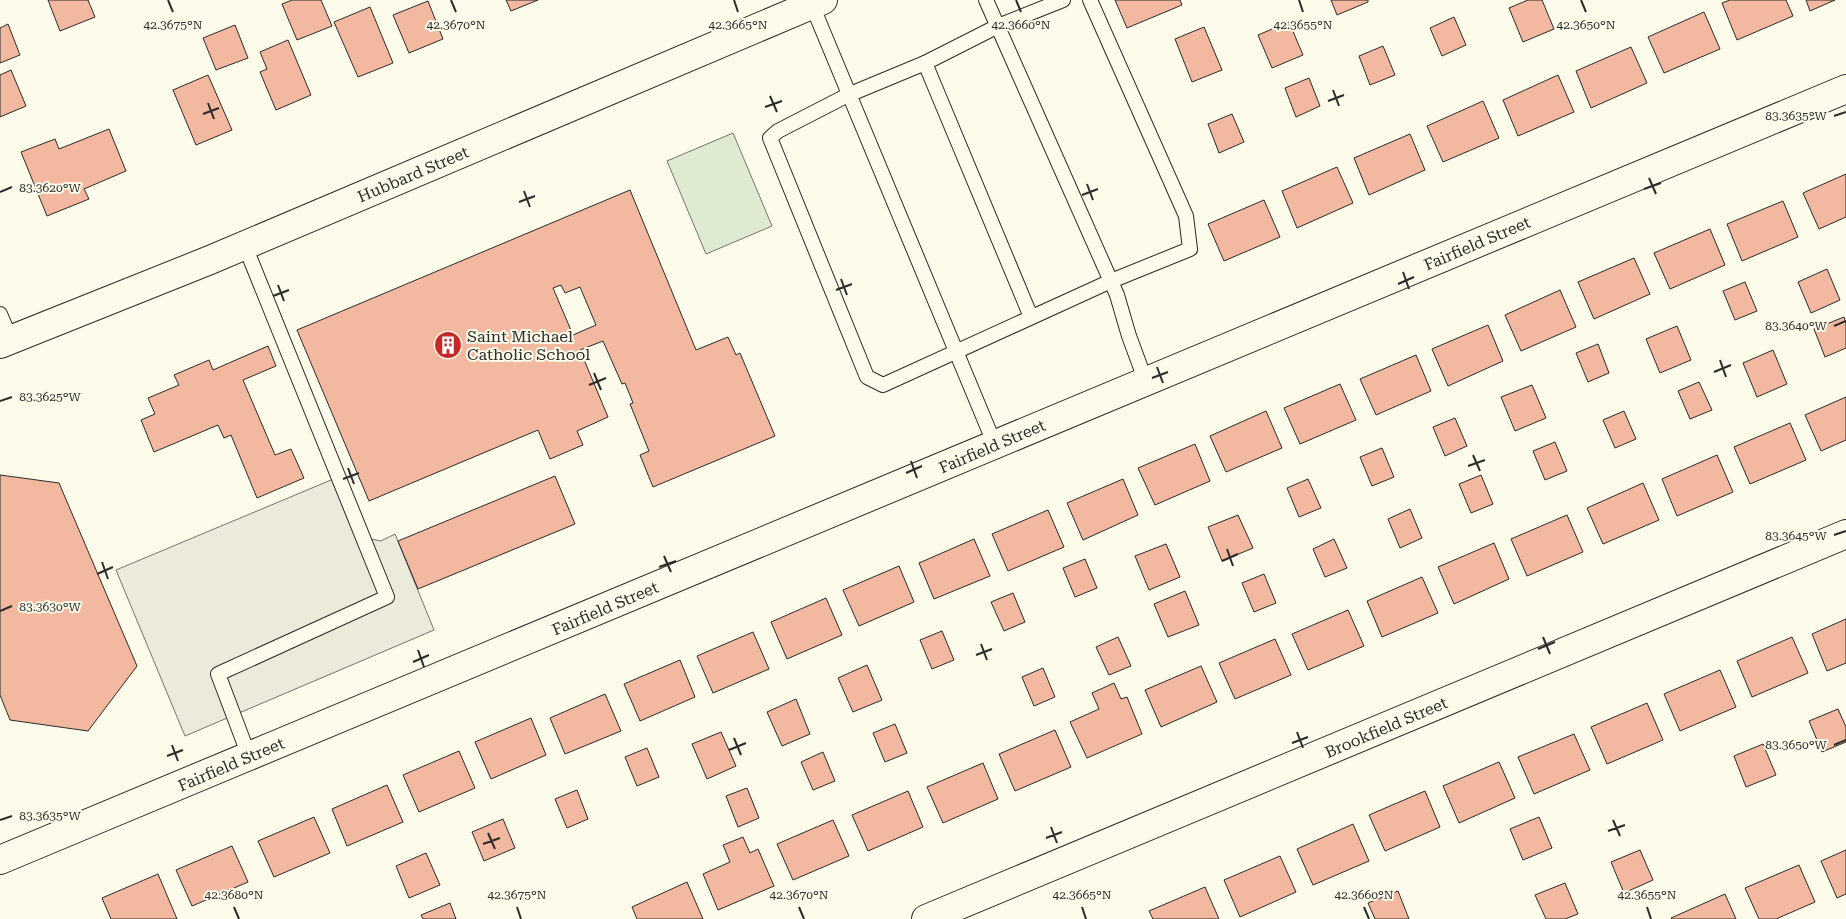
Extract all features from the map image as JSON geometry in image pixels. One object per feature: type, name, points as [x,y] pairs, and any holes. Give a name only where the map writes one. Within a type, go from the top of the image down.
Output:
[{"type":"street","name":"Hubbard Street","points":[[5,342],[245,246],[818,2]]},
{"type":"street","name":"Fairfield Street","points":[[0,860],[1846,89]]},
{"type":"street","name":"Brookfield Street","points":[[926,919],[1846,534]]},
{"type":"lane","points":[[986,0],[1111,281],[1146,382]]},
{"type":"lane","points":[[1063,0],[998,26],[925,63],[848,95],[778,131],[770,138],[867,377],[883,386],[1111,281],[1190,249],[1186,216],[1090,0]]},
{"type":"lane","points":[[818,2],[848,95],[995,445]]},
{"type":"lane","points":[[925,63],[1031,317]]},
{"type":"lane","points":[[245,246],[387,597],[218,674],[249,756]]},
{"type":"lane","points":[[0,314],[5,342]]},
{"type":"green space","points":[[733,133],[772,226],[706,254],[667,161]]},
{"type":"shaded area","points":[[343,475],[371,539],[381,541],[395,534],[434,630],[185,736],[116,570]]},
{"type":"building","points":[[48,0],[88,0],[95,17],[60,31]]},
{"type":"building","points":[[292,0],[321,0],[332,26],[297,40],[282,4]]},
{"type":"building","points":[[506,0],[538,0],[511,11]]},
{"type":"building","points":[[1115,0],[1180,0],[1182,5],[1127,28]]},
{"type":"building","points":[[1331,0],[1368,0],[1368,2],[1337,15]]},
{"type":"building","points":[[1528,0],[1542,0],[1554,29],[1523,42],[1509,8]]},
{"type":"building","points":[[1730,0],[1786,0],[1793,16],[1737,40],[1722,3]]},
{"type":"building","points":[[1806,0],[1835,0],[1810,11]]},
{"type":"building","points":[[428,1],[443,39],[409,53],[393,15]]},
{"type":"building","points":[[370,7],[393,63],[358,77],[334,22]]},
{"type":"building","points":[[1704,12],[1720,49],[1664,73],[1648,37]]},
{"type":"building","points":[[1454,17],[1466,45],[1442,56],[1430,28]]},
{"type":"building","points":[[1289,22],[1303,55],[1272,68],[1258,35]]},
{"type":"building","points":[[8,24],[20,55],[0,63],[0,28]]},
{"type":"building","points":[[235,25],[248,58],[216,70],[203,38]]},
{"type":"building","points":[[1204,27],[1222,70],[1192,82],[1175,39]]},
{"type":"building","points":[[288,40],[311,95],[276,110],[260,72],[267,69],[260,52]]},
{"type":"building","points":[[1383,46],[1395,75],[1370,85],[1359,56]]},
{"type":"building","points":[[1631,47],[1647,83],[1591,108],[1576,71]]},
{"type":"building","points":[[11,70],[26,106],[0,117],[0,75]]},
{"type":"building","points":[[208,75],[232,130],[196,145],[173,90]]},
{"type":"building","points":[[1558,75],[1574,112],[1518,136],[1503,100]]},
{"type":"building","points":[[1309,78],[1320,106],[1296,117],[1285,88]]},
{"type":"building","points":[[1483,101],[1499,138],[1443,162],[1427,126]]},
{"type":"building","points":[[1232,114],[1244,142],[1219,153],[1208,124]]},
{"type":"building","points":[[109,129],[126,171],[84,189],[89,199],[47,216],[21,152],[55,139],[59,149]]},
{"type":"building","points":[[1410,134],[1425,170],[1369,195],[1354,158]]},
{"type":"building","points":[[1337,167],[1353,203],[1297,228],[1282,191]]},
{"type":"building","points":[[1846,174],[1846,217],[1819,229],[1803,193]]},
{"type":"building","name":"Saint Michael Catholic School","points":[[630,190],[696,350],[728,337],[736,355],[740,353],[775,436],[653,487],[640,455],[649,451],[630,404],[633,403],[625,383],[622,384],[603,341],[580,350],[608,417],[577,431],[583,445],[550,459],[538,430],[369,501],[297,330]],"holes":[[[561,285],[565,293],[580,287],[596,325],[573,335],[553,288]]]},
{"type":"building","points":[[1264,200],[1280,237],[1224,261],[1208,224]]},
{"type":"building","points":[[1783,201],[1798,237],[1742,261],[1727,224]]},
{"type":"building","points":[[1710,229],[1725,265],[1670,289],[1654,253]]},
{"type":"building","points":[[1634,258],[1650,294],[1594,319],[1578,282]]},
{"type":"building","points":[[1827,269],[1840,300],[1811,313],[1798,282]]},
{"type":"building","points":[[1745,282],[1757,311],[1735,320],[1723,291]]},
{"type":"building","points":[[1560,290],[1576,327],[1521,351],[1505,315]]},
{"type":"building","points":[[1844,317],[1846,323],[1846,348],[1825,357],[1814,329]]},
{"type":"building","points":[[1488,325],[1503,361],[1448,386],[1432,349]]},
{"type":"building","points":[[1677,326],[1691,360],[1660,373],[1646,339]]},
{"type":"building","points":[[1598,344],[1609,373],[1588,382],[1576,353]]},
{"type":"building","points":[[268,346],[276,366],[243,380],[275,455],[291,449],[304,478],[257,498],[231,435],[224,438],[218,425],[154,452],[141,420],[155,414],[148,398],[179,385],[174,375],[209,360],[213,370]]},
{"type":"building","points":[[1773,350],[1787,384],[1757,397],[1743,363]]},
{"type":"building","points":[[1416,355],[1431,391],[1376,415],[1360,379]]},
{"type":"building","points":[[1699,382],[1712,410],[1690,419],[1678,391]]},
{"type":"building","points":[[1340,384],[1356,420],[1300,444],[1284,408]]},
{"type":"building","points":[[1532,385],[1546,418],[1515,431],[1501,397]]},
{"type":"building","points":[[1846,397],[1846,440],[1821,451],[1805,415]]},
{"type":"building","points":[[1266,411],[1282,448],[1226,472],[1210,436]]},
{"type":"building","points":[[1624,411],[1636,439],[1615,448],[1603,420]]},
{"type":"building","points":[[1455,418],[1467,446],[1445,456],[1433,427]]},
{"type":"building","points":[[1790,423],[1806,460],[1750,484],[1734,447]]},
{"type":"building","points":[[1555,442],[1567,471],[1545,480],[1533,451]]},
{"type":"building","points":[[1195,444],[1210,481],[1155,505],[1138,468]]},
{"type":"building","points":[[1382,448],[1394,477],[1372,486],[1360,457]]},
{"type":"building","points":[[1717,455],[1733,492],[1677,516],[1662,479]]},
{"type":"building","points":[[0,475],[59,483],[137,666],[88,731],[10,720],[0,695]]},
{"type":"building","points":[[1481,475],[1493,504],[1471,513],[1459,484]]},
{"type":"building","points":[[555,476],[575,524],[418,589],[398,541]]},
{"type":"building","points":[[1123,479],[1138,515],[1083,540],[1067,503]]},
{"type":"building","points":[[1308,479],[1321,508],[1299,517],[1287,488]]},
{"type":"building","points":[[1643,483],[1659,520],[1603,544],[1587,508]]},
{"type":"building","points":[[1410,509],[1422,538],[1400,548],[1388,519]]},
{"type":"building","points":[[1048,510],[1064,547],[1008,571],[992,534]]},
{"type":"building","points":[[1238,515],[1253,548],[1222,561],[1208,527]]},
{"type":"building","points":[[1567,515],[1583,552],[1527,576],[1511,539]]},
{"type":"building","points":[[974,539],[990,576],[934,599],[919,563]]},
{"type":"building","points":[[1334,539],[1347,568],[1325,577],[1313,549]]},
{"type":"building","points":[[1494,543],[1509,579],[1454,604],[1438,567]]},
{"type":"building","points":[[1166,544],[1180,577],[1149,590],[1135,556]]},
{"type":"building","points":[[1085,559],[1097,588],[1075,597],[1063,568]]},
{"type":"building","points":[[899,566],[914,602],[859,626],[843,590]]},
{"type":"building","points":[[1264,574],[1276,603],[1254,612],[1242,583]]},
{"type":"building","points":[[1422,577],[1438,613],[1382,637],[1367,601]]},
{"type":"building","points":[[1185,591],[1199,625],[1168,637],[1154,604]]},
{"type":"building","points":[[1013,593],[1025,622],[1004,631],[991,602]]},
{"type":"building","points":[[826,598],[842,635],[787,659],[771,622]]},
{"type":"building","points":[[1348,610],[1364,646],[1308,670],[1292,634]]},
{"type":"building","points":[[1846,619],[1846,663],[1827,671],[1812,634]]},
{"type":"building","points":[[942,631],[954,660],[932,669],[920,640]]},
{"type":"building","points":[[753,632],[769,669],[713,693],[697,656]]},
{"type":"building","points":[[1118,637],[1131,666],[1109,675],[1096,647]]},
{"type":"building","points":[[1792,637],[1808,673],[1752,697],[1737,661]]},
{"type":"building","points":[[1275,639],[1291,675],[1235,699],[1219,663]]},
{"type":"building","points":[[680,660],[695,697],[640,721],[624,684]]},
{"type":"building","points":[[867,665],[882,700],[853,712],[838,678]]},
{"type":"building","points":[[1201,666],[1217,702],[1161,727],[1145,690]]},
{"type":"building","points":[[1043,668],[1055,697],[1034,706],[1022,677]]},
{"type":"building","points":[[1720,670],[1736,707],[1680,731],[1664,694]]},
{"type":"building","points":[[1114,683],[1121,699],[1127,697],[1142,734],[1087,758],[1070,722],[1099,709],[1092,693]]},
{"type":"building","points":[[605,694],[621,731],[565,754],[550,718]]},
{"type":"building","points":[[796,699],[810,734],[782,746],[767,712]]},
{"type":"building","points":[[1647,703],[1663,740],[1607,764],[1591,727]]},
{"type":"building","points":[[1838,709],[1846,727],[1846,742],[1822,752],[1809,721]]},
{"type":"building","points":[[531,718],[546,755],[491,779],[475,742]]},
{"type":"building","points":[[895,724],[907,753],[885,762],[873,733]]},
{"type":"building","points":[[1055,730],[1071,767],[1015,791],[999,754]]},
{"type":"building","points":[[721,732],[736,766],[707,779],[692,744]]},
{"type":"building","points":[[1574,734],[1590,770],[1534,794],[1518,757]]},
{"type":"building","points":[[1763,744],[1776,775],[1746,787],[1734,756]]},
{"type":"building","points":[[647,748],[659,777],[637,786],[625,757]]},
{"type":"building","points":[[459,751],[475,788],[419,812],[403,775]]},
{"type":"building","points":[[823,752],[835,781],[813,790],[801,762]]},
{"type":"building","points":[[1499,762],[1515,798],[1459,823],[1443,786]]},
{"type":"building","points":[[983,763],[998,799],[943,823],[927,787]]},
{"type":"building","points":[[387,785],[403,822],[347,846],[332,809]]},
{"type":"building","points":[[747,788],[759,818],[738,827],[726,796]]},
{"type":"building","points":[[577,790],[588,819],[567,828],[555,799]]},
{"type":"building","points":[[908,791],[923,827],[868,851],[852,815]]},
{"type":"building","points":[[1425,791],[1440,827],[1385,851],[1369,815]]},
{"type":"building","points":[[314,817],[330,853],[274,877],[258,841]]},
{"type":"building","points":[[1539,817],[1552,848],[1523,860],[1510,829]]},
{"type":"building","points":[[503,819],[515,848],[484,861],[472,832]]},
{"type":"building","points":[[833,820],[849,856],[793,880],[777,844]]},
{"type":"building","points":[[1353,824],[1369,861],[1313,885],[1297,849]]},
{"type":"building","points":[[743,837],[750,853],[758,849],[774,886],[718,910],[703,874],[730,862],[723,845]]},
{"type":"building","points":[[232,846],[248,882],[192,906],[176,870]]},
{"type":"building","points":[[1640,850],[1653,880],[1624,893],[1611,862]]},
{"type":"building","points":[[1846,850],[1846,894],[1837,898],[1821,861]]},
{"type":"building","points":[[426,853],[440,885],[409,898],[396,866]]},
{"type":"building","points":[[1280,856],[1296,892],[1240,917],[1224,880]]},
{"type":"building","points":[[1799,865],[1815,902],[1776,919],[1759,919],[1745,888]]},
{"type":"building","points":[[158,874],[177,919],[111,919],[102,898]]},
{"type":"building","points":[[687,882],[703,919],[637,919],[632,907]]},
{"type":"building","points":[[1565,883],[1578,914],[1565,919],[1546,919],[1535,895]]},
{"type":"building","points":[[1205,887],[1219,919],[1153,919],[1149,911]]},
{"type":"building","points":[[1398,891],[1409,919],[1375,919],[1368,903]]},
{"type":"building","points":[[1725,894],[1736,919],[1671,918]]},
{"type":"building","points":[[450,903],[456,919],[423,919],[421,915]]},
{"type":"place","name":"Saint Michael Catholic School","points":[[448,345]]}]
